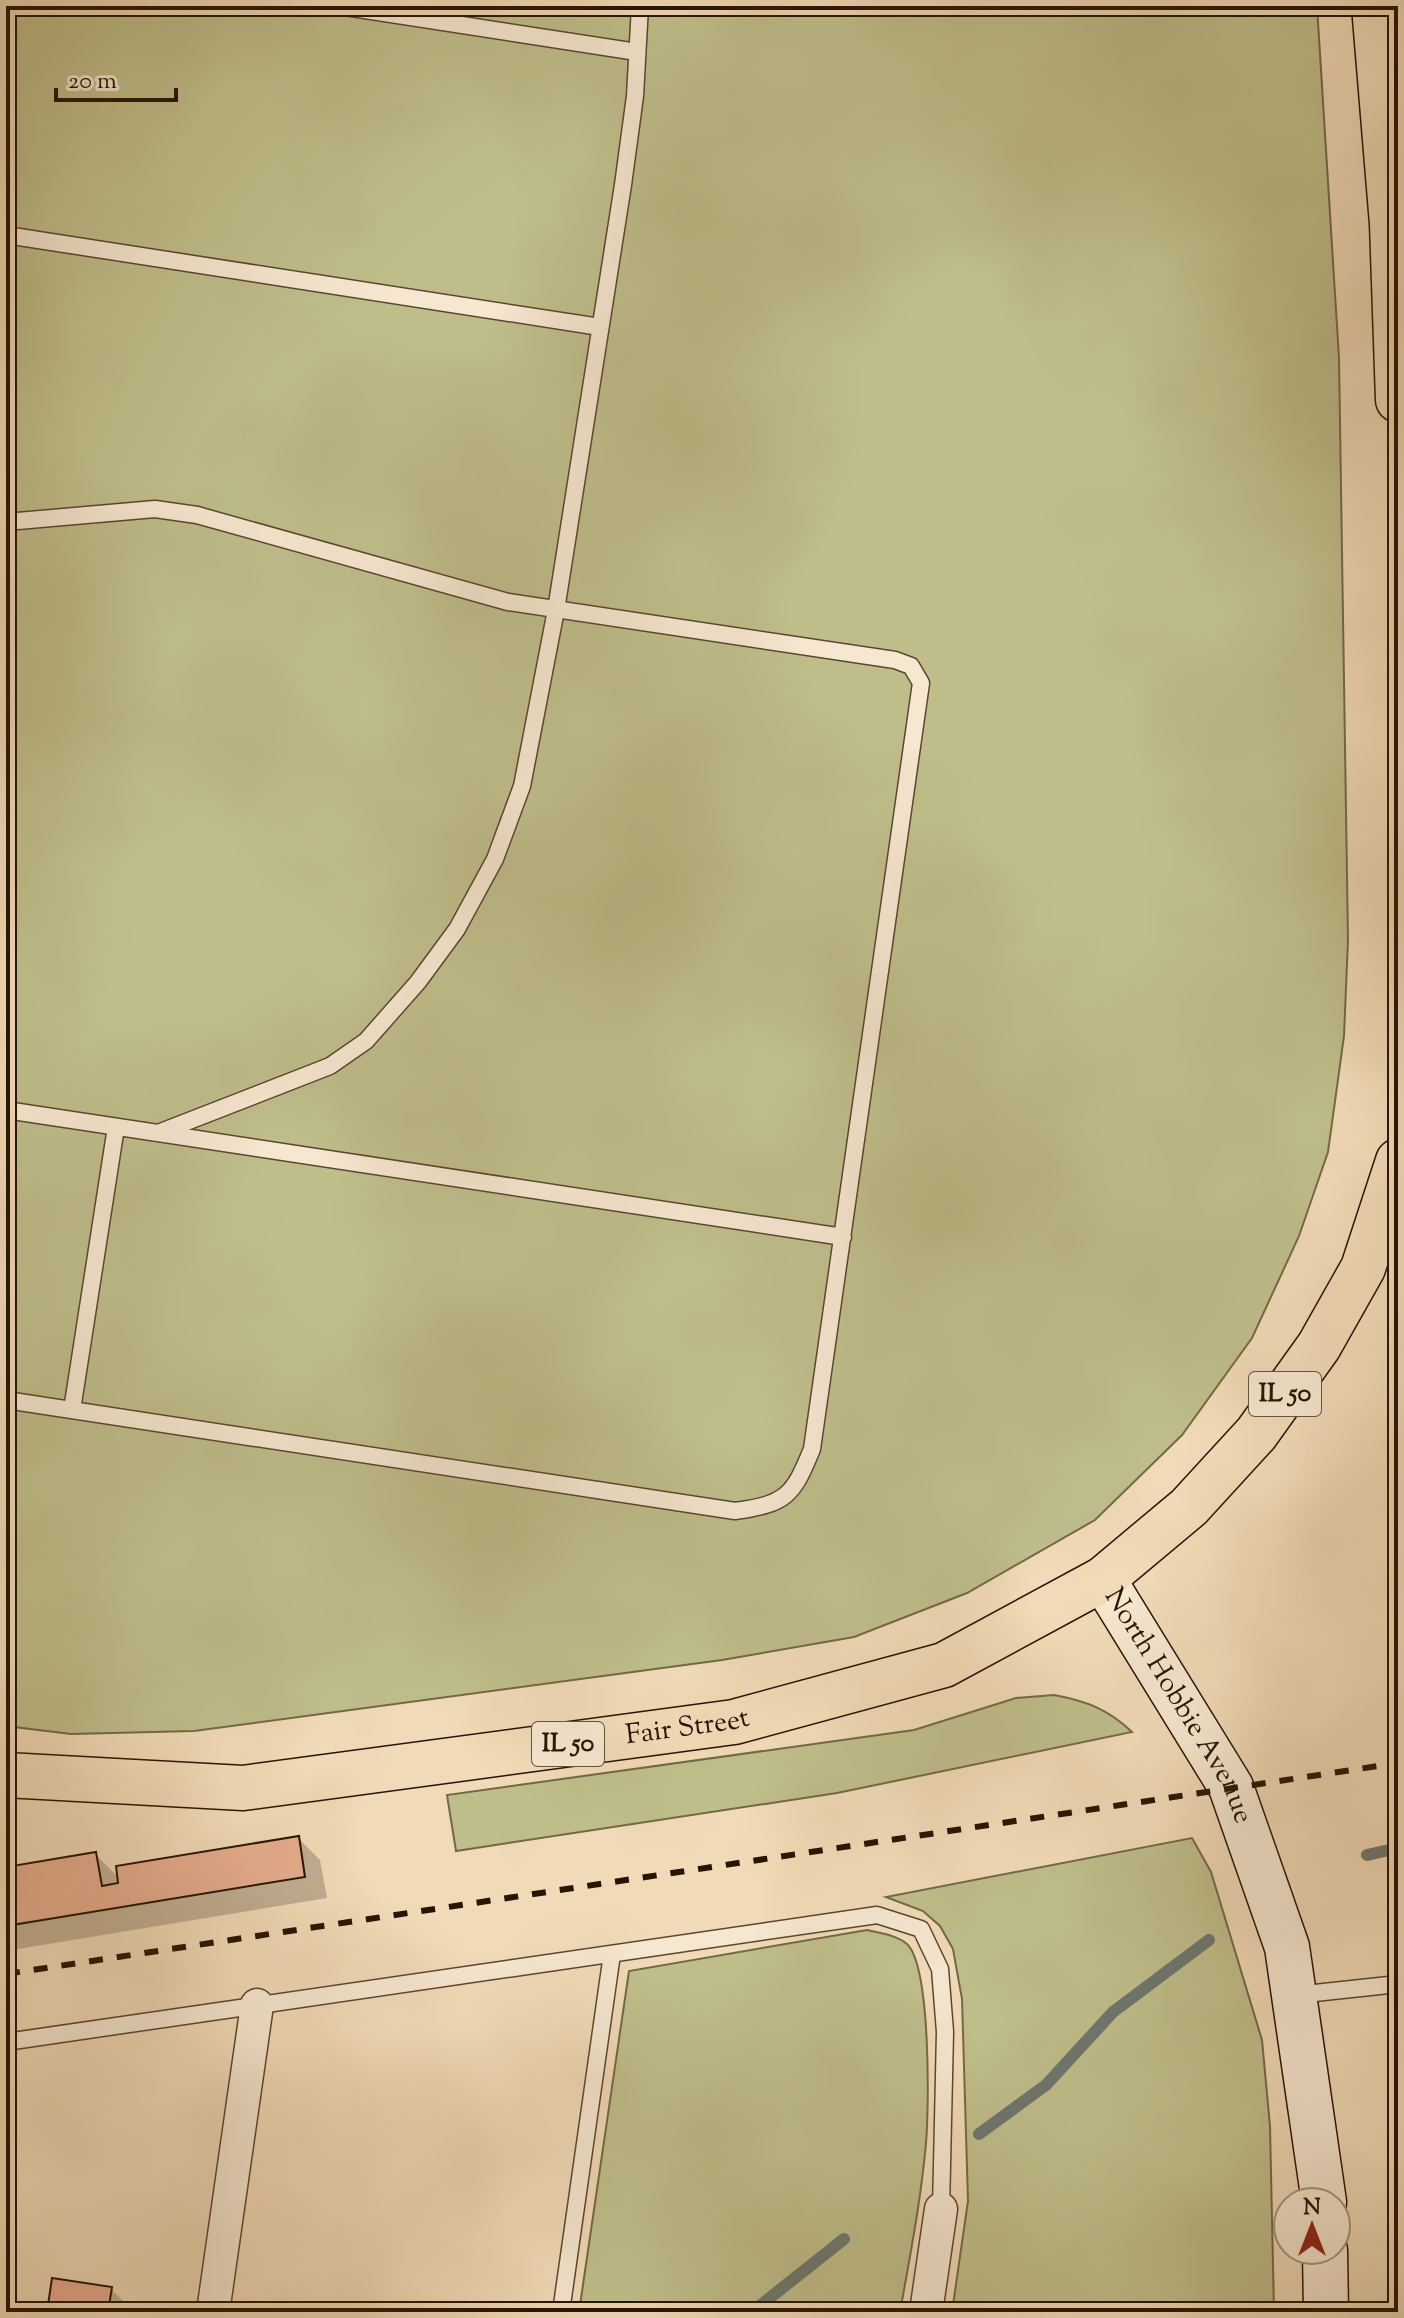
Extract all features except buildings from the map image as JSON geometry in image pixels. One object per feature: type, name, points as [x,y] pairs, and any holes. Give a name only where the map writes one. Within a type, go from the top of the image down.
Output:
[{"type":"main road","points":[[1374,6],[1395,232],[1398,400]]},
{"type":"main road","name":"North Hobbie Avenue","points":[[1322,2186],[1287,1947],[1231,1787],[1103,1579],[1189,1507],[1256,1434],[1319,1346],[1363,1268],[1398,1161]]},
{"type":"main road","name":"Fair Street","points":[[6,1775],[243,1788],[734,1722],[944,1665],[1103,1579]]},
{"type":"main road","points":[[1325,2266],[1326,2312]]},
{"type":"street","points":[[213,2312],[257,2005]]},
{"type":"street","points":[[926,2312],[941,2209]]},
{"type":"lane","points":[[339,6],[637,52]]},
{"type":"lane","points":[[158,1133],[330,1066],[366,1041],[418,982],[457,929],[495,859],[522,786],[556,610],[623,185],[640,6]]},
{"type":"lane","points":[[6,235],[600,327]]},
{"type":"lane","points":[[6,522],[155,509],[197,515],[508,602],[895,660],[911,666],[921,683],[812,1449],[796,1489],[771,1506],[735,1511],[6,1400]]},
{"type":"lane","points":[[6,1110],[843,1237]]},
{"type":"lane","points":[[72,1410],[116,1127]]},
{"type":"lane","points":[[6,2042],[877,1915],[921,1929],[940,1969],[945,2032],[941,2209]]},
{"type":"lane","points":[[561,2312],[612,1954]]},
{"type":"lane","points":[[1294,1995],[1398,1984]]},
{"type":"shaded area","points":[[6,6],[1317,6],[1339,358],[1348,940],[1344,1036],[1328,1152],[1299,1236],[1252,1338],[1182,1435],[1095,1520],[967,1593],[854,1637],[722,1660],[194,1731],[71,1734],[6,1726]]},
{"type":"shaded area","points":[[1054,1695],[1096,1707],[1132,1732],[837,1793],[456,1851],[447,1795],[914,1730],[1016,1698]]},
{"type":"shaded area","points":[[1192,1838],[1211,1872],[1262,2040],[1270,2126],[1274,2312],[952,2312],[968,2201],[962,1999],[953,1949],[940,1926],[923,1911],[886,1897]]},
{"type":"shaded area","points":[[867,1930],[903,1941],[915,1958],[921,1980],[927,2039],[926,2143],[900,2312],[579,2312],[629,1971]]},
{"type":"waterway","points":[[1367,1855],[1398,1848]]},
{"type":"waterway","points":[[979,2134],[1046,2085],[1113,2012],[1209,1940]]},
{"type":"waterway","points":[[752,2312],[844,2239]]},
{"type":"railway","points":[[6,1974],[1398,1763]]}]
